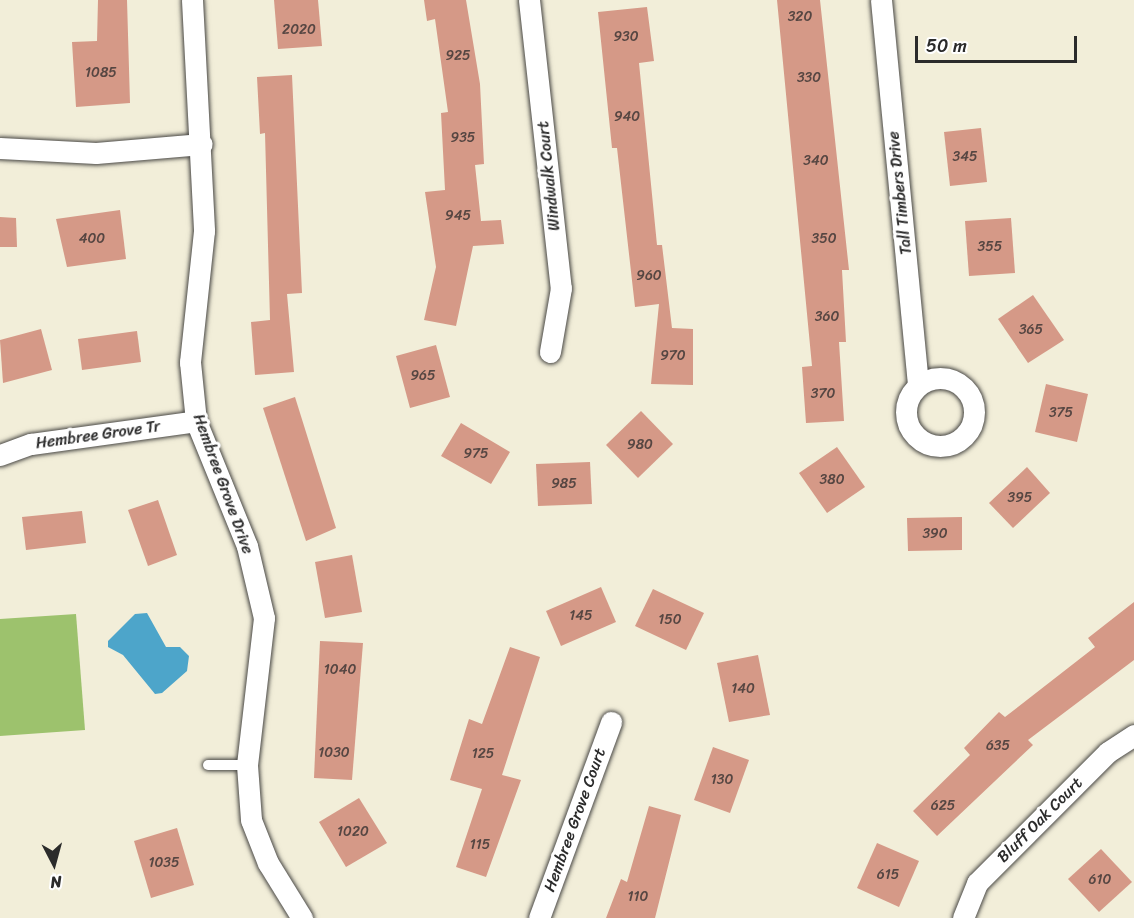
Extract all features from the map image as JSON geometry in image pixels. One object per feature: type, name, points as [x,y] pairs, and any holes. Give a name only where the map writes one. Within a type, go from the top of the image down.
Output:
[{"type":"street","name":"Hembree Grove Drive","points":[[192,0],[202,144],[204,231],[190,362],[196,421],[247,546],[264,618],[247,765],[251,820],[268,862],[302,918]]},
{"type":"street","name":"Windwalk Court","points":[[529,0],[561,288],[550,352]]},
{"type":"street","name":"Tall Timbers Drive","points":[[881,0],[918,385]]},
{"type":"street","points":[[0,148],[96,153],[202,144]]},
{"type":"street","name":"Hembree Grove Tr","points":[[0,455],[31,444],[196,421]]},
{"type":"street","name":"Hembree Grove Court","points":[[538,918],[611,722]]},
{"type":"street","name":"Bluff Oak Court","points":[[963,918],[977,883],[1108,752],[1134,735]]},
{"type":"lane","points":[[208,765],[247,765]]},
{"type":"green space","points":[[76,614],[85,730],[0,736],[0,619]]},
{"type":"water","points":[[147,613],[166,647],[180,647],[189,656],[187,671],[162,693],[155,694],[123,655],[108,647],[108,641],[135,614]]},
{"type":"building","points":[[98,0],[127,0],[130,103],[76,107],[72,42],[97,41]]},
{"type":"building","points":[[274,0],[318,0],[322,46],[278,49]]},
{"type":"building","points":[[424,0],[466,0],[480,84],[484,164],[475,165],[481,221],[501,220],[504,244],[473,246],[456,326],[424,320],[436,267],[425,192],[445,190],[441,113],[448,112],[435,19],[427,21]]},
{"type":"building","points":[[777,0],[820,0],[849,270],[842,270],[846,342],[839,342],[844,421],[806,423],[802,367],[812,366]]},
{"type":"building","points":[[647,7],[654,61],[639,63],[657,245],[662,245],[672,328],[693,329],[693,385],[651,384],[659,304],[635,307],[617,148],[612,148],[598,12]]},
{"type":"building","points":[[292,75],[302,293],[287,294],[294,372],[255,375],[251,322],[270,320],[265,133],[260,134],[257,77]]},
{"type":"building","points":[[981,128],[987,182],[950,186],[944,132]]},
{"type":"building","points":[[120,210],[126,259],[67,267],[56,219]]},
{"type":"building","points":[[0,217],[16,218],[17,247],[0,247]]},
{"type":"building","points":[[1011,218],[1015,273],[969,276],[965,221]]},
{"type":"building","points":[[1033,295],[1064,340],[1028,363],[998,319]]},
{"type":"building","points":[[41,329],[52,370],[3,383],[0,340]]},
{"type":"building","points":[[137,331],[141,362],[82,370],[78,339]]},
{"type":"building","points":[[436,345],[450,397],[410,408],[396,356]]},
{"type":"building","points":[[1046,384],[1088,394],[1077,442],[1035,432]]},
{"type":"building","points":[[295,397],[336,528],[306,541],[263,408]]},
{"type":"building","points":[[641,411],[673,444],[638,478],[606,445]]},
{"type":"building","points":[[461,423],[510,452],[491,484],[441,456]]},
{"type":"building","points":[[837,447],[865,487],[827,513],[799,473]]},
{"type":"building","points":[[590,462],[592,504],[538,506],[536,464]]},
{"type":"building","points":[[1027,467],[1050,493],[1013,528],[989,503]]},
{"type":"building","points":[[158,500],[177,555],[148,566],[128,510]]},
{"type":"building","points":[[82,511],[86,543],[26,550],[22,517]]},
{"type":"building","points":[[962,517],[962,550],[908,551],[907,518]]},
{"type":"building","points":[[352,555],[362,612],[325,618],[315,562]]},
{"type":"building","points":[[601,587],[616,622],[561,646],[546,611]]},
{"type":"building","points":[[653,589],[704,613],[686,650],[635,626]]},
{"type":"building","points":[[1134,602],[1134,660],[1028,740],[1033,745],[937,836],[913,811],[970,755],[964,748],[999,712],[1005,717],[1095,647],[1088,638]]},
{"type":"building","points":[[320,641],[363,643],[352,780],[314,778]]},
{"type":"building","points":[[510,647],[540,657],[502,775],[521,780],[486,877],[456,867],[482,789],[450,780],[469,719],[482,724]]},
{"type":"building","points":[[758,655],[770,715],[729,722],[717,663]]},
{"type":"building","points":[[713,747],[749,760],[730,813],[694,800]]},
{"type":"building","points":[[359,798],[387,843],[346,867],[319,822]]},
{"type":"building","points":[[649,806],[681,815],[655,918],[606,918],[621,879],[627,882]]},
{"type":"building","points":[[177,828],[194,885],[151,898],[134,841]]},
{"type":"building","points":[[877,843],[919,861],[899,907],[857,888]]},
{"type":"building","points":[[1101,849],[1132,882],[1099,912],[1068,879]]}]
